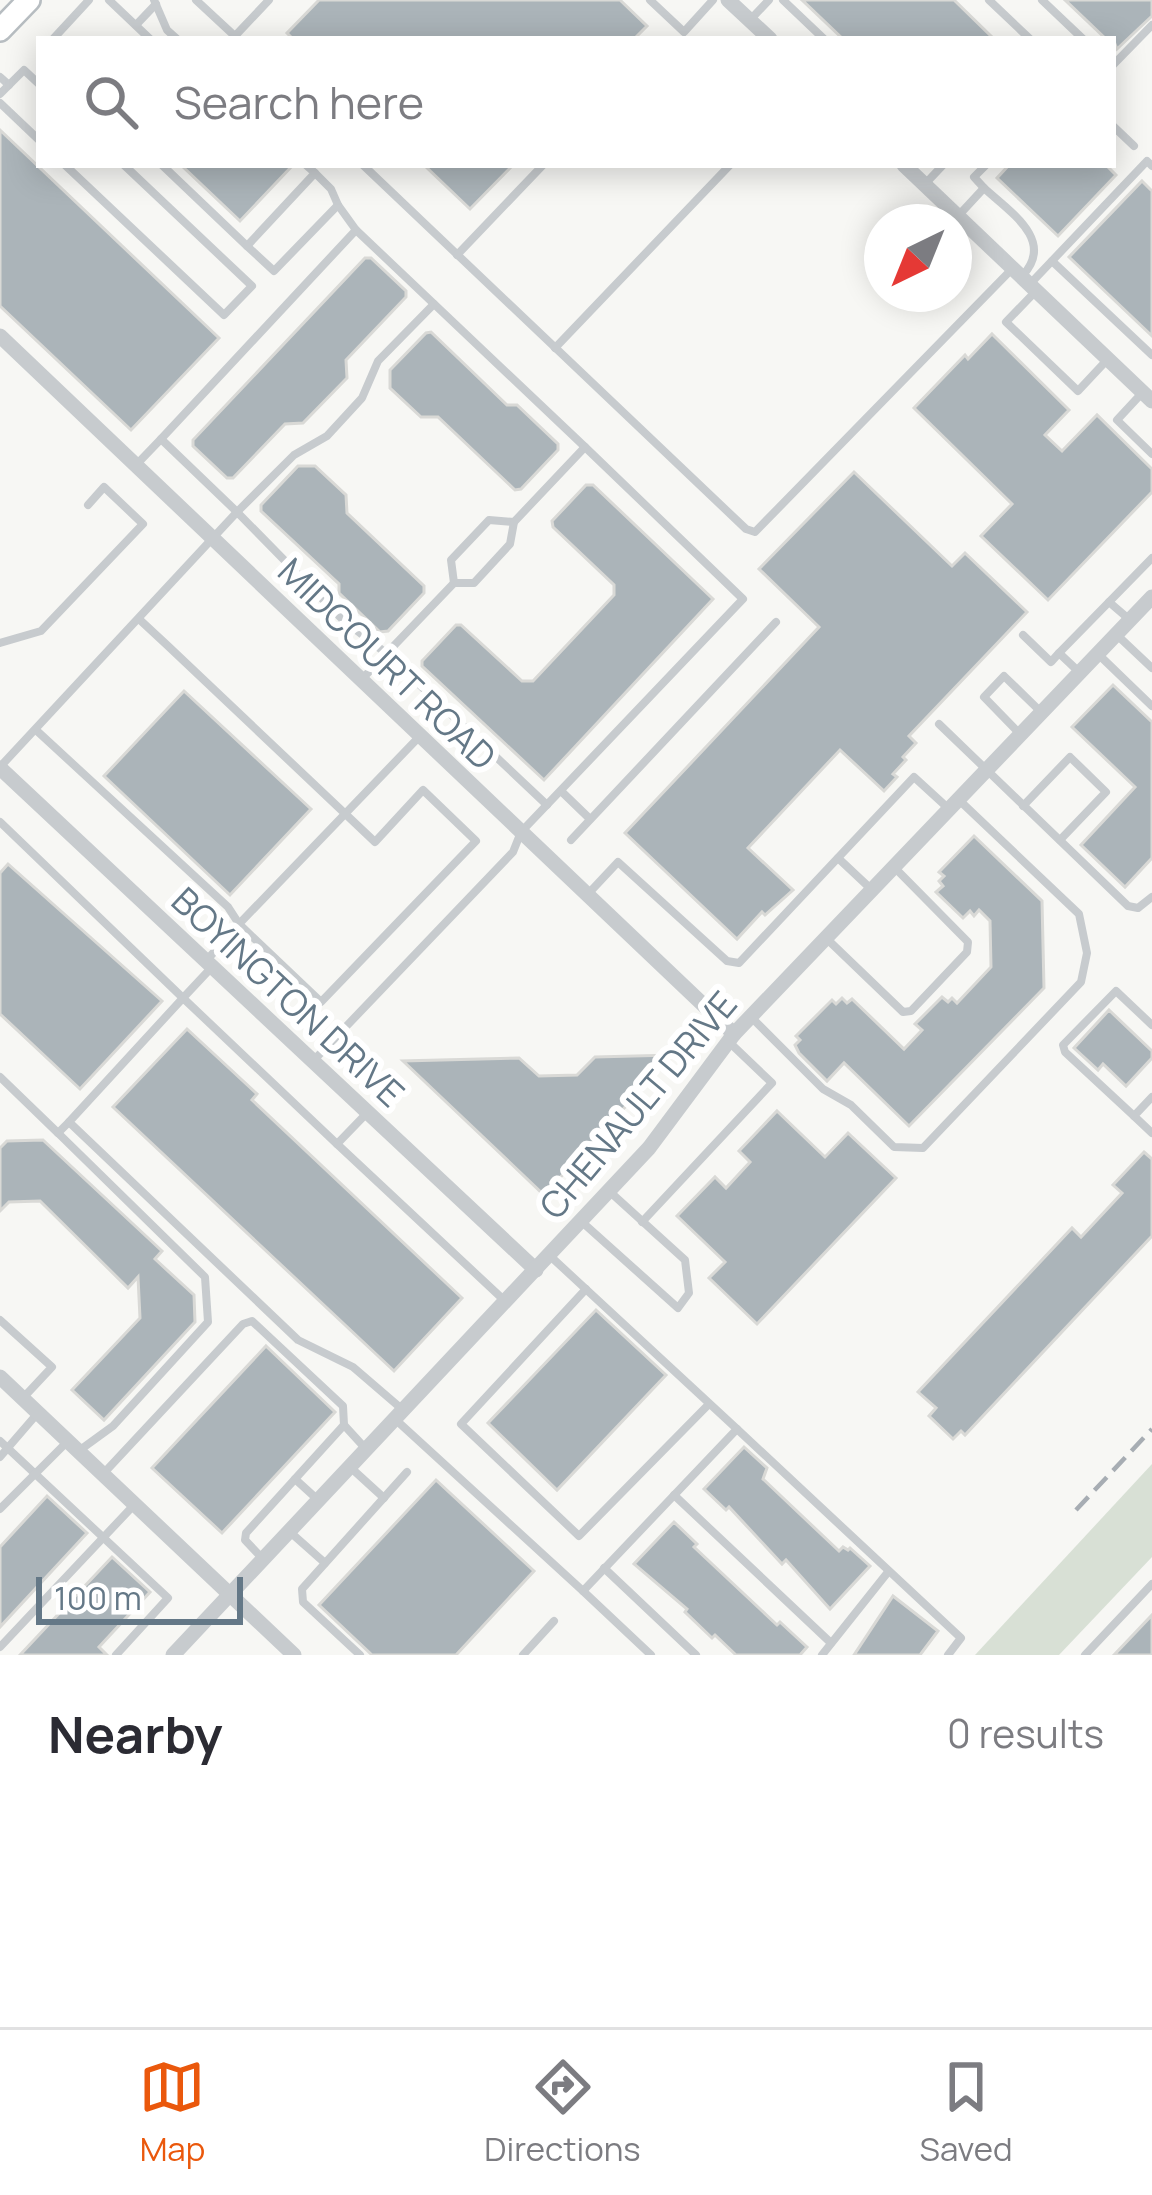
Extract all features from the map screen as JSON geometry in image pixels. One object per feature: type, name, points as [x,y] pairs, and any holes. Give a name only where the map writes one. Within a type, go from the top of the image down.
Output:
[{"type":"main road","points":[[0,30],[29,0]]},
{"type":"street","points":[[728,0],[767,36]]},
{"type":"street","points":[[907,168],[946,204]]},
{"type":"street","points":[[972,229],[1148,397]]},
{"type":"street","name":"MIDCOURT ROAD","points":[[0,336],[731,1038]]},
{"type":"street","name":"CHENAULT DRIVE","points":[[173,1655],[609,1191],[673,1119],[731,1038],[1130,620],[1149,606]]},
{"type":"street","name":"BOYINGTON DRIVE","points":[[0,767],[536,1270]]},
{"type":"street","points":[[0,1377],[294,1655]]},
{"type":"lane","points":[[56,36],[89,0]]},
{"type":"lane","points":[[110,0],[147,36]]},
{"type":"lane","points":[[196,0],[235,36]]},
{"type":"lane","points":[[237,36],[269,0]]},
{"type":"lane","points":[[650,0],[681,35],[713,0]]},
{"type":"lane","points":[[750,20],[769,0]]},
{"type":"lane","points":[[783,0],[821,36]]},
{"type":"lane","points":[[989,0],[1027,36]]},
{"type":"lane","points":[[1042,0],[1080,36]]},
{"type":"lane","points":[[136,25],[155,2],[174,36]]},
{"type":"lane","points":[[1116,62],[1152,25]]},
{"type":"lane","points":[[36,81],[24,70],[0,99],[36,137]]},
{"type":"lane","points":[[0,77],[9,85]]},
{"type":"lane","points":[[1116,129],[1134,146]]},
{"type":"lane","points":[[366,168],[746,529],[755,532],[1052,260],[1147,160],[1152,166]]},
{"type":"lane","points":[[68,168],[224,315],[252,286],[127,168]]},
{"type":"lane","points":[[165,168],[274,272],[338,205]]},
{"type":"lane","points":[[309,168],[331,190],[356,230],[742,599],[521,832],[513,851],[313,1061]]},
{"type":"lane","points":[[457,255],[540,168]]},
{"type":"lane","points":[[556,348],[727,168]]},
{"type":"lane","points":[[925,184],[940,168]]},
{"type":"lane","points":[[983,168],[974,178],[1033,234],[1037,251],[1006,322],[1078,391],[1108,359]]},
{"type":"lane","points":[[247,246],[315,173]]},
{"type":"lane","points":[[969,204],[984,188]]},
{"type":"lane","points":[[136,465],[356,230]]},
{"type":"lane","points":[[1052,260],[1152,355]]},
{"type":"lane","points":[[0,767],[237,512],[294,455],[328,436],[362,398],[378,361],[434,304]]},
{"type":"lane","points":[[1148,397],[1117,420],[1152,454]]},
{"type":"lane","points":[[161,439],[340,617],[387,654],[547,805]]},
{"type":"lane","points":[[362,680],[454,584],[474,583],[510,544],[514,522],[585,447]]},
{"type":"lane","points":[[0,644],[41,631],[55,620],[143,524],[104,487],[88,505]]},
{"type":"lane","points":[[454,584],[451,560],[489,520],[514,522]]},
{"type":"lane","points":[[1022,635],[1051,662],[1152,558]]},
{"type":"lane","points":[[1109,602],[1130,620]]},
{"type":"lane","points":[[36,730],[228,907],[239,924],[321,1003],[476,841],[424,790],[375,842],[140,620]]},
{"type":"lane","points":[[571,840],[776,622]]},
{"type":"lane","points":[[1117,634],[1152,668]]},
{"type":"lane","points":[[1059,653],[1080,672]]},
{"type":"lane","points":[[1098,654],[1152,706]]},
{"type":"lane","points":[[1020,734],[984,697],[994,686],[1004,676],[1041,712]]},
{"type":"lane","points":[[939,724],[1128,906],[1138,908],[1152,896]]},
{"type":"lane","points":[[58,1133],[183,998],[239,924],[420,736]]},
{"type":"lane","points":[[1023,806],[1070,757],[1106,792],[1060,840]]},
{"type":"lane","points":[[587,895],[618,862],[727,962],[740,963],[914,777],[953,804],[1079,914],[1087,953],[1081,982],[923,1148],[894,1147],[851,1105],[823,1089],[751,1017]]},
{"type":"lane","points":[[560,791],[590,819]]},
{"type":"lane","points":[[0,822],[506,1302]]},
{"type":"lane","points":[[838,857],[872,890]]},
{"type":"lane","points":[[826,938],[903,1012],[911,1011],[967,952],[968,942],[894,867]]},
{"type":"lane","points":[[1152,1025],[1116,991],[1064,1045],[1065,1052],[1152,1133]]},
{"type":"lane","points":[[642,1222],[772,1083],[731,1038]]},
{"type":"lane","points":[[0,1077],[206,1276],[208,1322],[113,1426],[73,1446],[0,1510]]},
{"type":"lane","points":[[1134,1116],[1152,1097]]},
{"type":"lane","points":[[337,1144],[368,1112]]},
{"type":"lane","points":[[69,1122],[298,1340],[353,1367],[651,1655]]},
{"type":"lane","points":[[581,1221],[678,1308],[689,1293],[685,1260],[609,1191]]},
{"type":"lane","points":[[549,1255],[961,1638],[948,1655]]},
{"type":"lane","points":[[586,1289],[461,1424],[579,1536],[710,1404]]},
{"type":"lane","points":[[0,1320],[52,1367],[22,1398]]},
{"type":"lane","points":[[103,1474],[243,1324],[251,1321],[343,1406],[344,1425],[366,1449]]},
{"type":"lane","points":[[0,1457],[3,1444],[38,1413]]},
{"type":"lane","points":[[263,1559],[245,1540],[246,1533],[344,1425]]},
{"type":"lane","points":[[583,1591],[737,1429]]},
{"type":"lane","points":[[3,1444],[168,1598],[116,1655]]},
{"type":"lane","points":[[350,1467],[384,1498]]},
{"type":"lane","points":[[360,1655],[303,1602],[302,1588],[407,1472]]},
{"type":"lane","points":[[295,1480],[318,1499]]},
{"type":"lane","points":[[674,1495],[831,1643]]},
{"type":"lane","points":[[0,1646],[135,1504]]},
{"type":"lane","points":[[289,1531],[325,1563]]},
{"type":"lane","points":[[604,1568],[697,1655]]},
{"type":"lane","points":[[822,1655],[887,1572]]},
{"type":"lane","points":[[1085,1655],[1152,1584]]},
{"type":"lane","points":[[523,1655],[554,1621]]},
{"type":"shaded area","points":[[1152,1464],[1152,1557],[1059,1655],[975,1655]]},
{"type":"building","points":[[319,0],[620,0],[647,26],[637,36],[287,33]]},
{"type":"building","points":[[802,0],[954,0],[991,36],[840,36]]},
{"type":"building","points":[[1065,0],[1152,0],[1152,16],[1117,49],[1116,36],[1103,36]]},
{"type":"building","points":[[0,130],[219,338],[131,430],[0,306]]},
{"type":"building","points":[[184,168],[290,168],[240,221]]},
{"type":"building","points":[[427,168],[510,168],[470,209]]},
{"type":"building","points":[[1006,168],[1109,168],[1116,175],[1058,236],[997,178]]},
{"type":"building","points":[[1142,181],[1152,191],[1152,336],[1069,257]]},
{"type":"building","points":[[365,258],[371,258],[406,291],[406,297],[346,360],[347,378],[303,423],[285,424],[233,478],[227,478],[193,446],[193,440]]},
{"type":"building","points":[[431,332],[507,405],[517,405],[558,444],[558,450],[521,489],[515,490],[438,417],[421,417],[390,388],[390,370]]},
{"type":"building","points":[[992,334],[1069,410],[1045,435],[1062,451],[1097,415],[1152,469],[1152,492],[1048,600],[981,536],[1012,504],[914,408]]},
{"type":"building","points":[[298,466],[315,466],[346,495],[347,513],[424,586],[424,593],[388,631],[380,632],[339,593],[339,584],[261,511],[261,505]]},
{"type":"building","points":[[854,472],[952,566],[965,553],[1027,612],[909,736],[916,743],[884,791],[840,750],[748,848],[793,890],[765,915],[762,912],[737,939],[625,833],[819,627],[759,569]]},
{"type":"building","points":[[586,485],[593,485],[713,599],[544,780],[422,661],[461,625],[522,681],[533,681],[614,595],[614,585],[553,527],[552,521]]},
{"type":"building","points":[[1113,685],[1152,722],[1152,858],[1125,887],[1081,845],[1135,787],[1072,727]]},
{"type":"building","points":[[184,691],[311,809],[230,895],[104,776]]},
{"type":"building","points":[[974,836],[1042,901],[1044,988],[909,1126],[844,1063],[827,1081],[799,1053],[796,1036],[832,1000],[836,1004],[842,998],[847,1003],[852,999],[904,1049],[922,1030],[915,1024],[942,997],[957,1003],[991,967],[990,921],[979,910],[963,918],[936,892],[943,886],[939,881],[944,876],[939,872]]},
{"type":"building","points":[[8,864],[162,1001],[80,1089],[0,1014],[0,873]]},
{"type":"building","points":[[1109,1010],[1152,1051],[1152,1058],[1126,1086],[1103,1064],[1098,1070],[1074,1048]]},
{"type":"building","points":[[187,1029],[257,1094],[252,1100],[462,1298],[394,1371],[113,1107]]},
{"type":"building","points":[[673,1055],[544,1195],[403,1061],[519,1058],[539,1076],[577,1075],[595,1057]]},
{"type":"building","points":[[777,1111],[825,1157],[848,1133],[896,1178],[757,1324],[709,1278],[725,1262],[677,1216],[715,1177],[726,1188],[750,1162],[739,1151]]},
{"type":"building","points":[[43,1140],[162,1251],[155,1259],[194,1295],[195,1322],[104,1420],[72,1390],[140,1318],[138,1277],[128,1288],[40,1201],[9,1202],[0,1211],[0,1148],[7,1141]]},
{"type":"building","points":[[1144,1152],[1152,1159],[1152,1236],[965,1435],[961,1431],[953,1439],[929,1416],[936,1408],[918,1392],[1072,1228],[1081,1237],[1122,1193],[1113,1185]]},
{"type":"building","points":[[596,1310],[666,1375],[557,1490],[488,1423]]},
{"type":"building","points":[[266,1346],[335,1412],[222,1533],[152,1468]]},
{"type":"building","points":[[744,1447],[767,1468],[763,1479],[839,1551],[850,1548],[870,1566],[830,1609],[786,1560],[782,1564],[729,1507],[726,1510],[704,1489]]},
{"type":"building","points":[[436,1480],[534,1571],[456,1655],[372,1655],[319,1605]]},
{"type":"building","points":[[47,1496],[87,1533],[0,1627],[0,1547]]},
{"type":"building","points":[[674,1522],[697,1544],[694,1547],[807,1647],[800,1655],[736,1655],[634,1564]]},
{"type":"building","points":[[112,1557],[150,1592],[99,1647],[107,1655],[20,1655]]},
{"type":"building","points":[[893,1596],[938,1631],[920,1655],[854,1655]]},
{"type":"building","points":[[1152,1615],[1152,1655],[1114,1655]]},
{"type":"railway","points":[[1076,1510],[1152,1429]]}]
